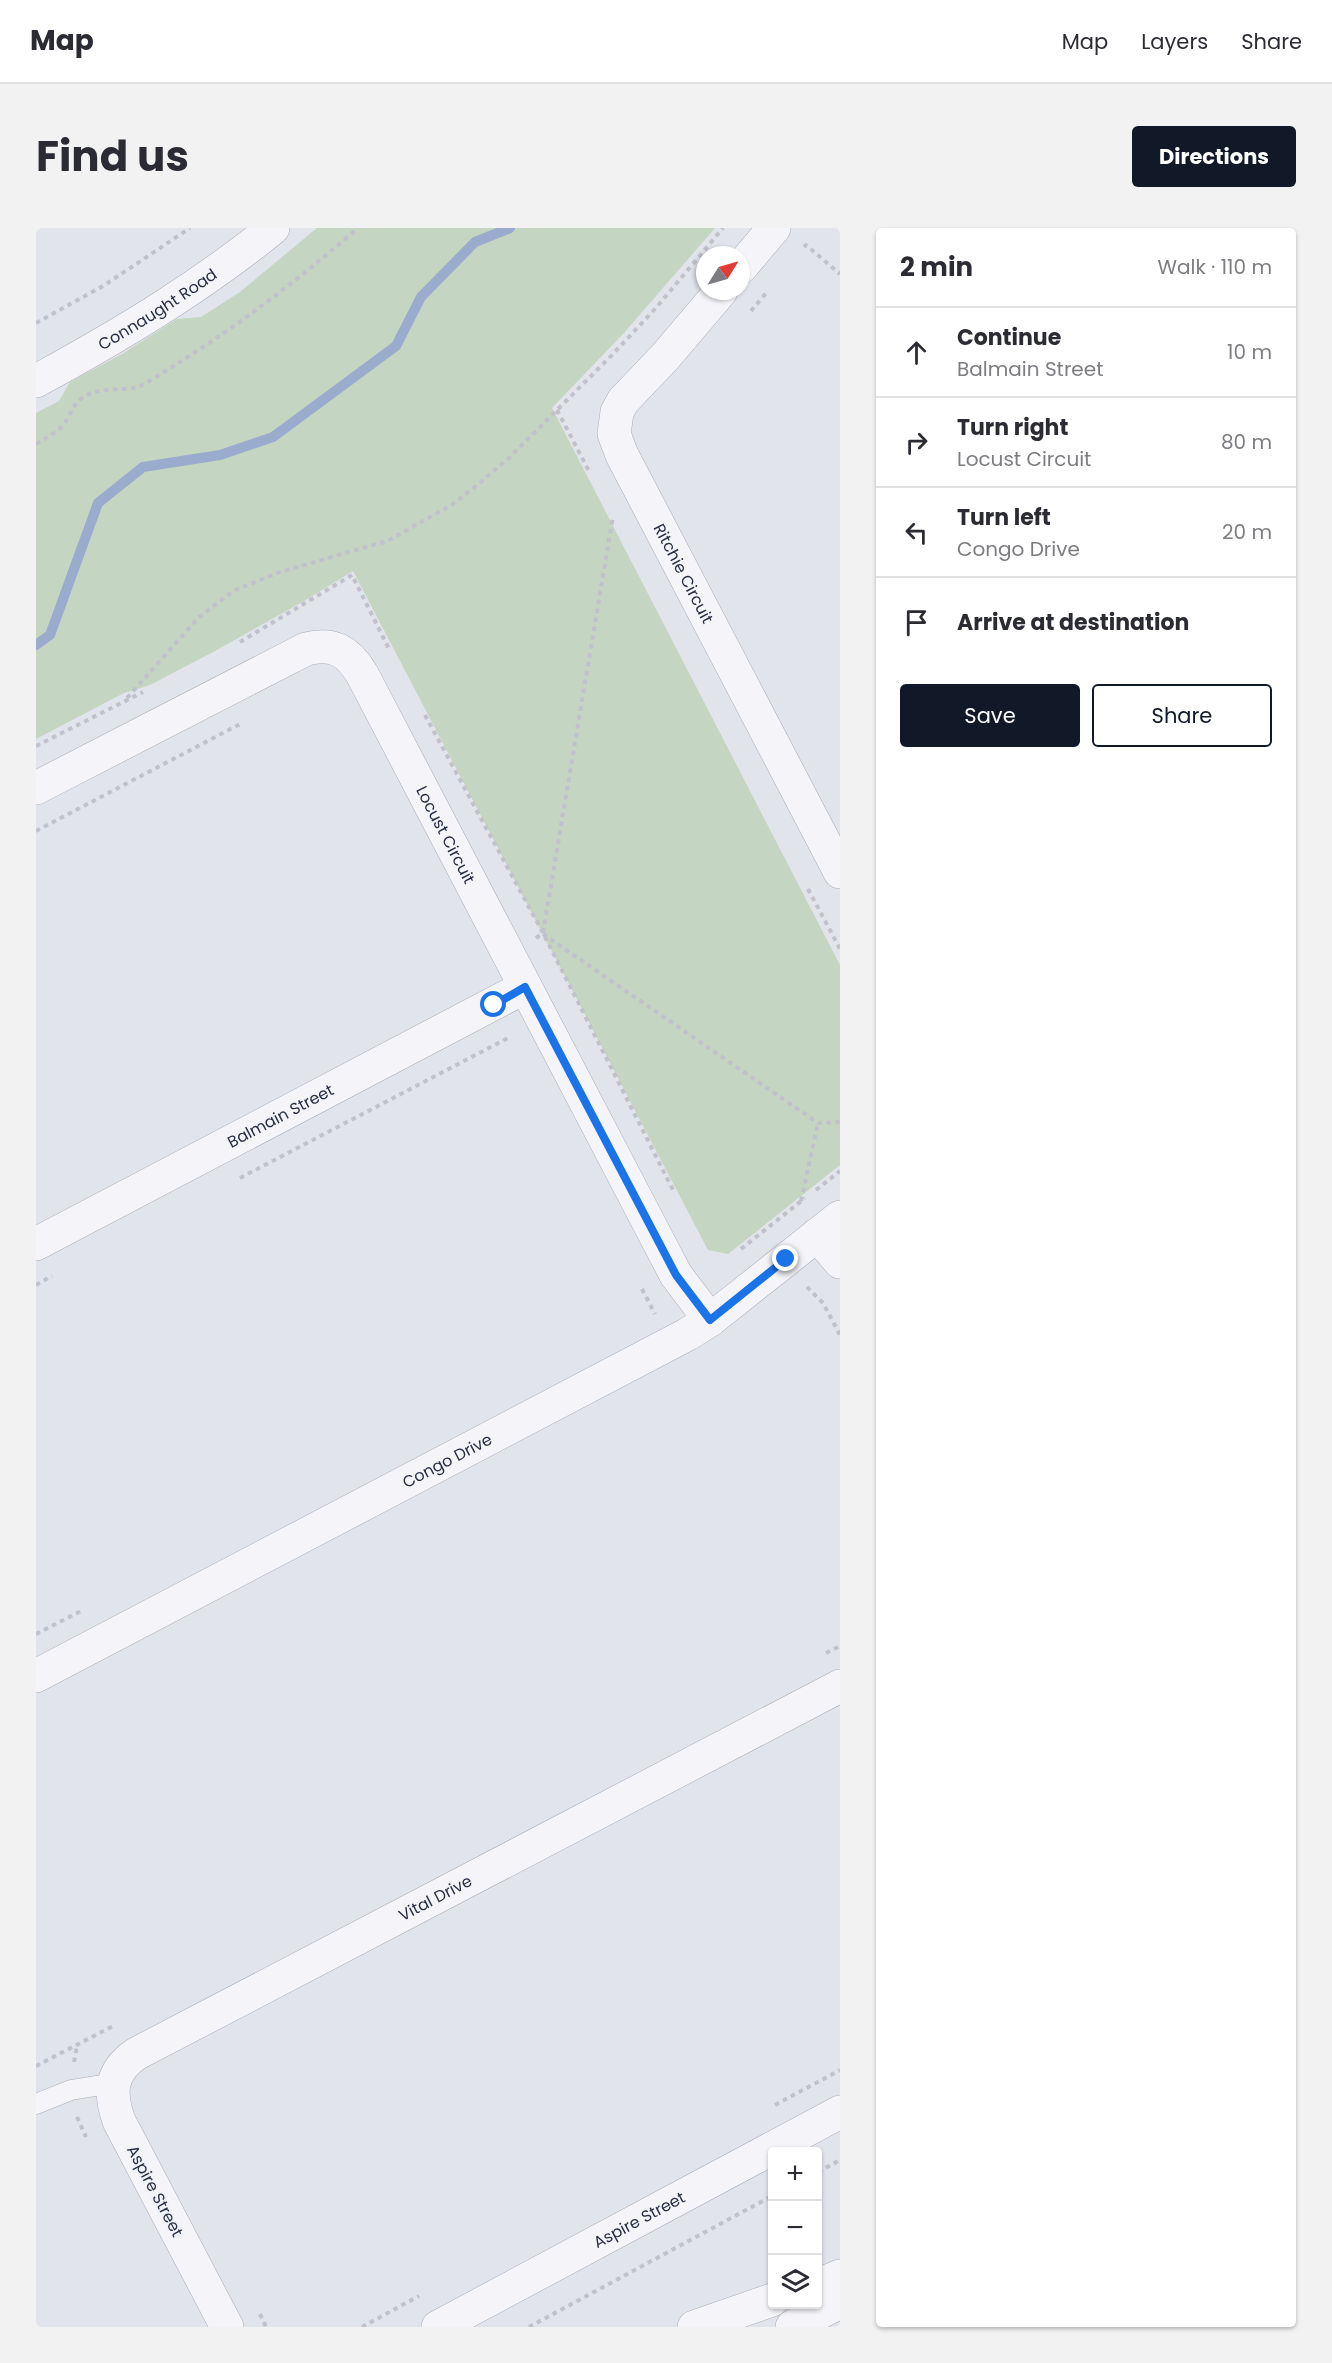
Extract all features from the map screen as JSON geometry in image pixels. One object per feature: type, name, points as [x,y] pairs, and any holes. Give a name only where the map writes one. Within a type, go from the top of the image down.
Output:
[{"type":"street","name":"Connaught Road","points":[[36,381],[153,314],[204,281],[273,228]]},
{"type":"street","points":[[750,256],[774,228]]},
{"type":"street","name":"Ritchie Circuit","points":[[713,300],[623,401],[617,412],[614,434],[622,455],[840,872]]},
{"type":"street","name":"Locust Circuit","points":[[36,788],[306,649],[325,646],[335,648],[354,661],[664,1254],[710,1320]]},
{"type":"street","name":"Balmain Street","points":[[36,1244],[525,987]]},
{"type":"street","points":[[829,1226],[840,1262]]},
{"type":"street","name":"Congo Drive","points":[[36,1676],[671,1344],[710,1320],[829,1226]]},
{"type":"street","name":"Vital Drive","points":[[114,2083],[124,2062],[136,2054],[840,1686]]},
{"type":"street","name":"Aspire Street","points":[[114,2083],[112,2095],[119,2121],[227,2327]]},
{"type":"street","name":"Aspire Street","points":[[438,2327],[840,2112]]},
{"type":"street","points":[[822,2283],[840,2276]]},
{"type":"street","points":[[694,2327],[768,2301]]},
{"type":"street","points":[[792,2327],[840,2302]]},
{"type":"lane","points":[[36,2104],[71,2090],[114,2083]]},
{"type":"path","points":[[36,323],[103,286],[190,228]]},
{"type":"path","points":[[36,444],[58,429],[77,402],[86,395],[106,390],[139,387],[233,328],[281,293],[358,228]]},
{"type":"path","points":[[36,746],[126,699],[198,618],[233,591],[280,572],[387,541],[443,510],[476,487],[509,458],[613,354],[655,309],[723,228]]},
{"type":"path","points":[[798,254],[806,245],[840,274]]},
{"type":"path","points":[[747,315],[769,289]]},
{"type":"path","points":[[509,956],[543,933],[613,516]]},
{"type":"path","points":[[36,831],[242,723]]},
{"type":"path","points":[[543,933],[818,1123],[840,1122]]},
{"type":"path","points":[[236,1180],[510,1037],[494,1005]]},
{"type":"path","points":[[801,1201],[818,1123]]},
{"type":"path","points":[[739,1250],[840,1171]]},
{"type":"path","points":[[36,1285],[57,1274]]},
{"type":"path","points":[[638,1281],[671,1344]]},
{"type":"path","points":[[644,1318],[689,1293]]},
{"type":"path","points":[[36,1635],[88,1607]]},
{"type":"path","points":[[822,2170],[840,2160]]},
{"type":"path","points":[[529,2327],[768,2198]]},
{"type":"path","points":[[256,2306],[266,2327]]},
{"type":"green space","points":[[317,228],[715,228],[699,246],[696,246],[696,250],[623,334],[552,408],[840,965],[840,1165],[728,1254],[708,1250],[353,571],[215,651],[150,685],[124,693],[36,739],[36,413],[59,401],[70,382],[122,354],[177,319],[201,317],[240,292]]},
{"type":"waterway","points":[[36,645],[50,635],[98,503],[143,467],[220,455],[273,437],[396,346],[421,297],[475,242],[510,228]]},
{"type":"route","points":[[494,1005],[525,987],[664,1254],[676,1275],[710,1320],[786,1259]]}]
